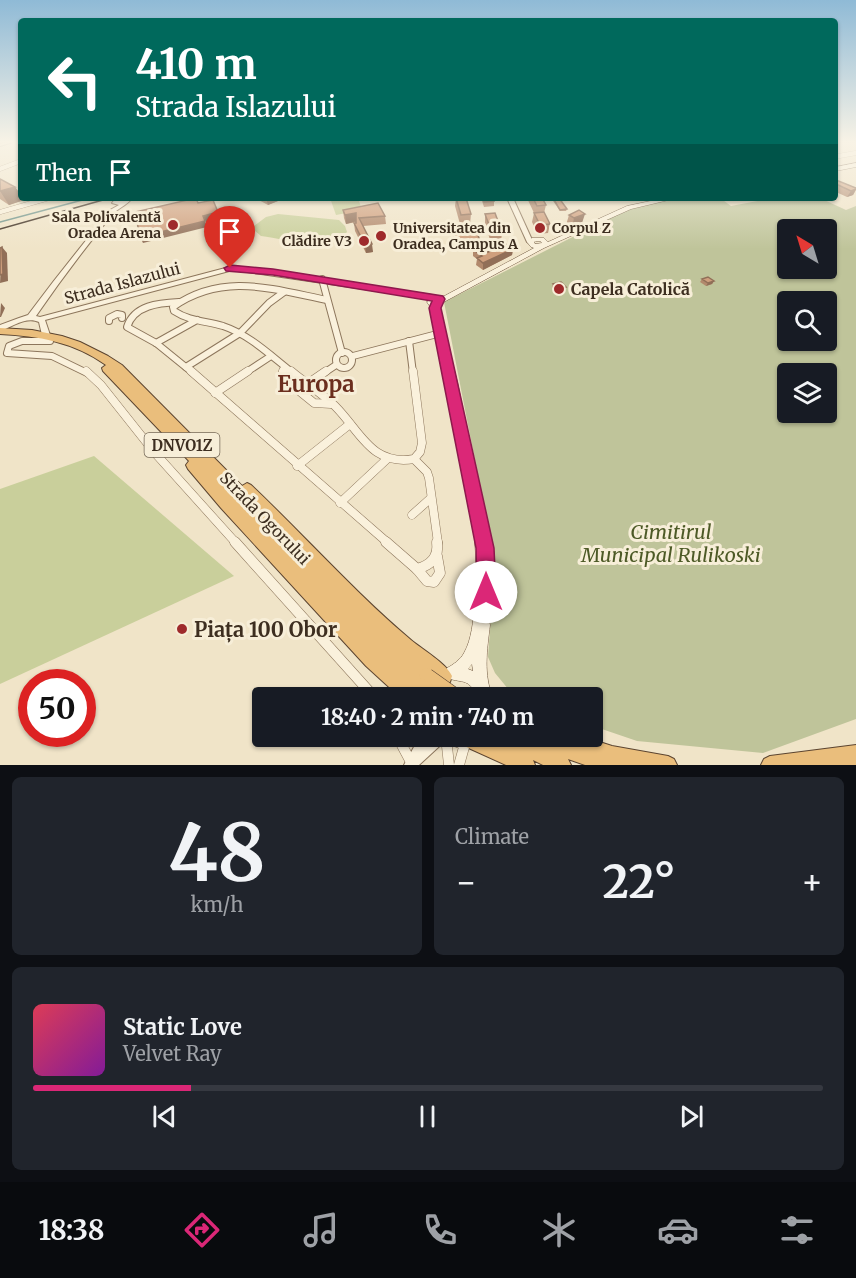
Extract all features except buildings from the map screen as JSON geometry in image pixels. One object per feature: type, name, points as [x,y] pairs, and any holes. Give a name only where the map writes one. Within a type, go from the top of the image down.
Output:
[{"type":"highway","name":"Strada Ogorului","points":[[0,329],[48,338],[98,361],[111,372],[172,429],[386,657],[420,687]]},
{"type":"highway","name":"Strada Ogorului","points":[[0,335],[48,338]]},
{"type":"highway","points":[[172,429],[187,433],[293,533],[390,635],[411,653],[449,674]]},
{"type":"highway","points":[[487,747],[526,765]]},
{"type":"highway","points":[[524,747],[562,765]]},
{"type":"highway","points":[[559,747],[609,765]]},
{"type":"highway","points":[[587,747],[612,755],[668,765]]},
{"type":"highway","points":[[770,765],[856,756]]},
{"type":"highway","points":[[835,765],[856,756]]},
{"type":"main road","points":[[482,687],[479,664],[487,579],[485,548],[478,522],[458,410],[433,300],[527,255],[537,243],[557,241],[628,207],[659,201]]},
{"type":"main road","points":[[434,687],[471,655],[480,623],[482,582],[478,522]]},
{"type":"main road","points":[[449,674],[469,675],[479,687]]},
{"type":"street","points":[[0,205],[3,211],[38,201]]},
{"type":"street","points":[[511,201],[526,234],[537,243]]},
{"type":"street","points":[[31,317],[55,282],[116,204]]},
{"type":"street","name":"Strada Islazului","points":[[40,319],[233,268],[322,279],[433,300]]},
{"type":"street","points":[[322,279],[342,353]]},
{"type":"street","points":[[327,300],[228,284],[193,295],[173,307],[174,311],[183,317],[240,333],[333,404],[363,442],[387,459],[396,462],[414,459],[420,452],[422,443],[409,341]]},
{"type":"street","points":[[186,367],[240,333],[269,303],[284,292]]},
{"type":"street","points":[[179,302],[166,302],[140,310],[126,318],[127,327],[156,343],[186,367],[417,569],[427,581],[434,582],[441,571],[437,556],[427,472],[414,459]]},
{"type":"street","points":[[0,329],[31,317],[40,319],[48,338],[18,342],[9,346],[7,353],[52,356],[84,370],[101,385],[155,453],[365,687]]},
{"type":"street","points":[[156,343],[197,320]]},
{"type":"street","points":[[336,365],[335,357],[342,353],[353,356],[441,333]]},
{"type":"street","points":[[215,393],[271,356]]},
{"type":"street","points":[[307,384],[336,365],[343,367],[350,365],[353,356]]},
{"type":"street","points":[[284,366],[282,377],[314,403],[333,404]]},
{"type":"street","points":[[297,466],[350,424]]},
{"type":"street","points":[[340,503],[387,459]]},
{"type":"street","points":[[411,515],[431,498]]},
{"type":"street","points":[[417,569],[431,563],[437,556]]},
{"type":"street","points":[[404,747],[413,763]]},
{"type":"street","points":[[413,763],[422,747]]},
{"type":"street","points":[[413,763],[429,747]]},
{"type":"street","points":[[447,747],[450,765]]},
{"type":"street","points":[[459,765],[466,747]]},
{"type":"green space","points":[[331,201],[359,201],[362,210],[336,215]]},
{"type":"green space","name":"Cimitirul Municipal Rulikoski","points":[[661,201],[724,201],[731,206],[758,201],[826,201],[846,210],[856,206],[856,719],[763,753],[637,741],[603,729],[603,687],[506,687],[495,673],[488,657],[495,563],[444,302],[636,205]]},
{"type":"green space","points":[[278,214],[339,220],[347,232],[330,241],[306,243],[261,236],[254,230],[254,226],[266,217]]},
{"type":"green space","points":[[94,456],[234,576],[32,669],[18,669],[18,676],[0,684],[0,489]]},
{"type":"waterway","points":[[0,222],[79,201]]},
{"type":"tram line","points":[[0,229],[99,201]]},
{"type":"place","name":"Sala Polivalentă Oradea Arena","points":[[173,225]]},
{"type":"place","name":"Corpul Z","points":[[540,228]]},
{"type":"place","name":"Universitatea din Oradea, Campus A","points":[[381,236]]},
{"type":"place","name":"Clădire V3","points":[[364,241]]},
{"type":"place","name":"Capela Catolică","points":[[559,289]]},
{"type":"place","name":"Piața 100 Obor","points":[[182,629]]},
{"type":"district","name":"Europa","points":[[316,384]]},
{"type":"route","points":[[230,268],[322,279],[439,299],[435,308],[485,548],[486,592]]}]
